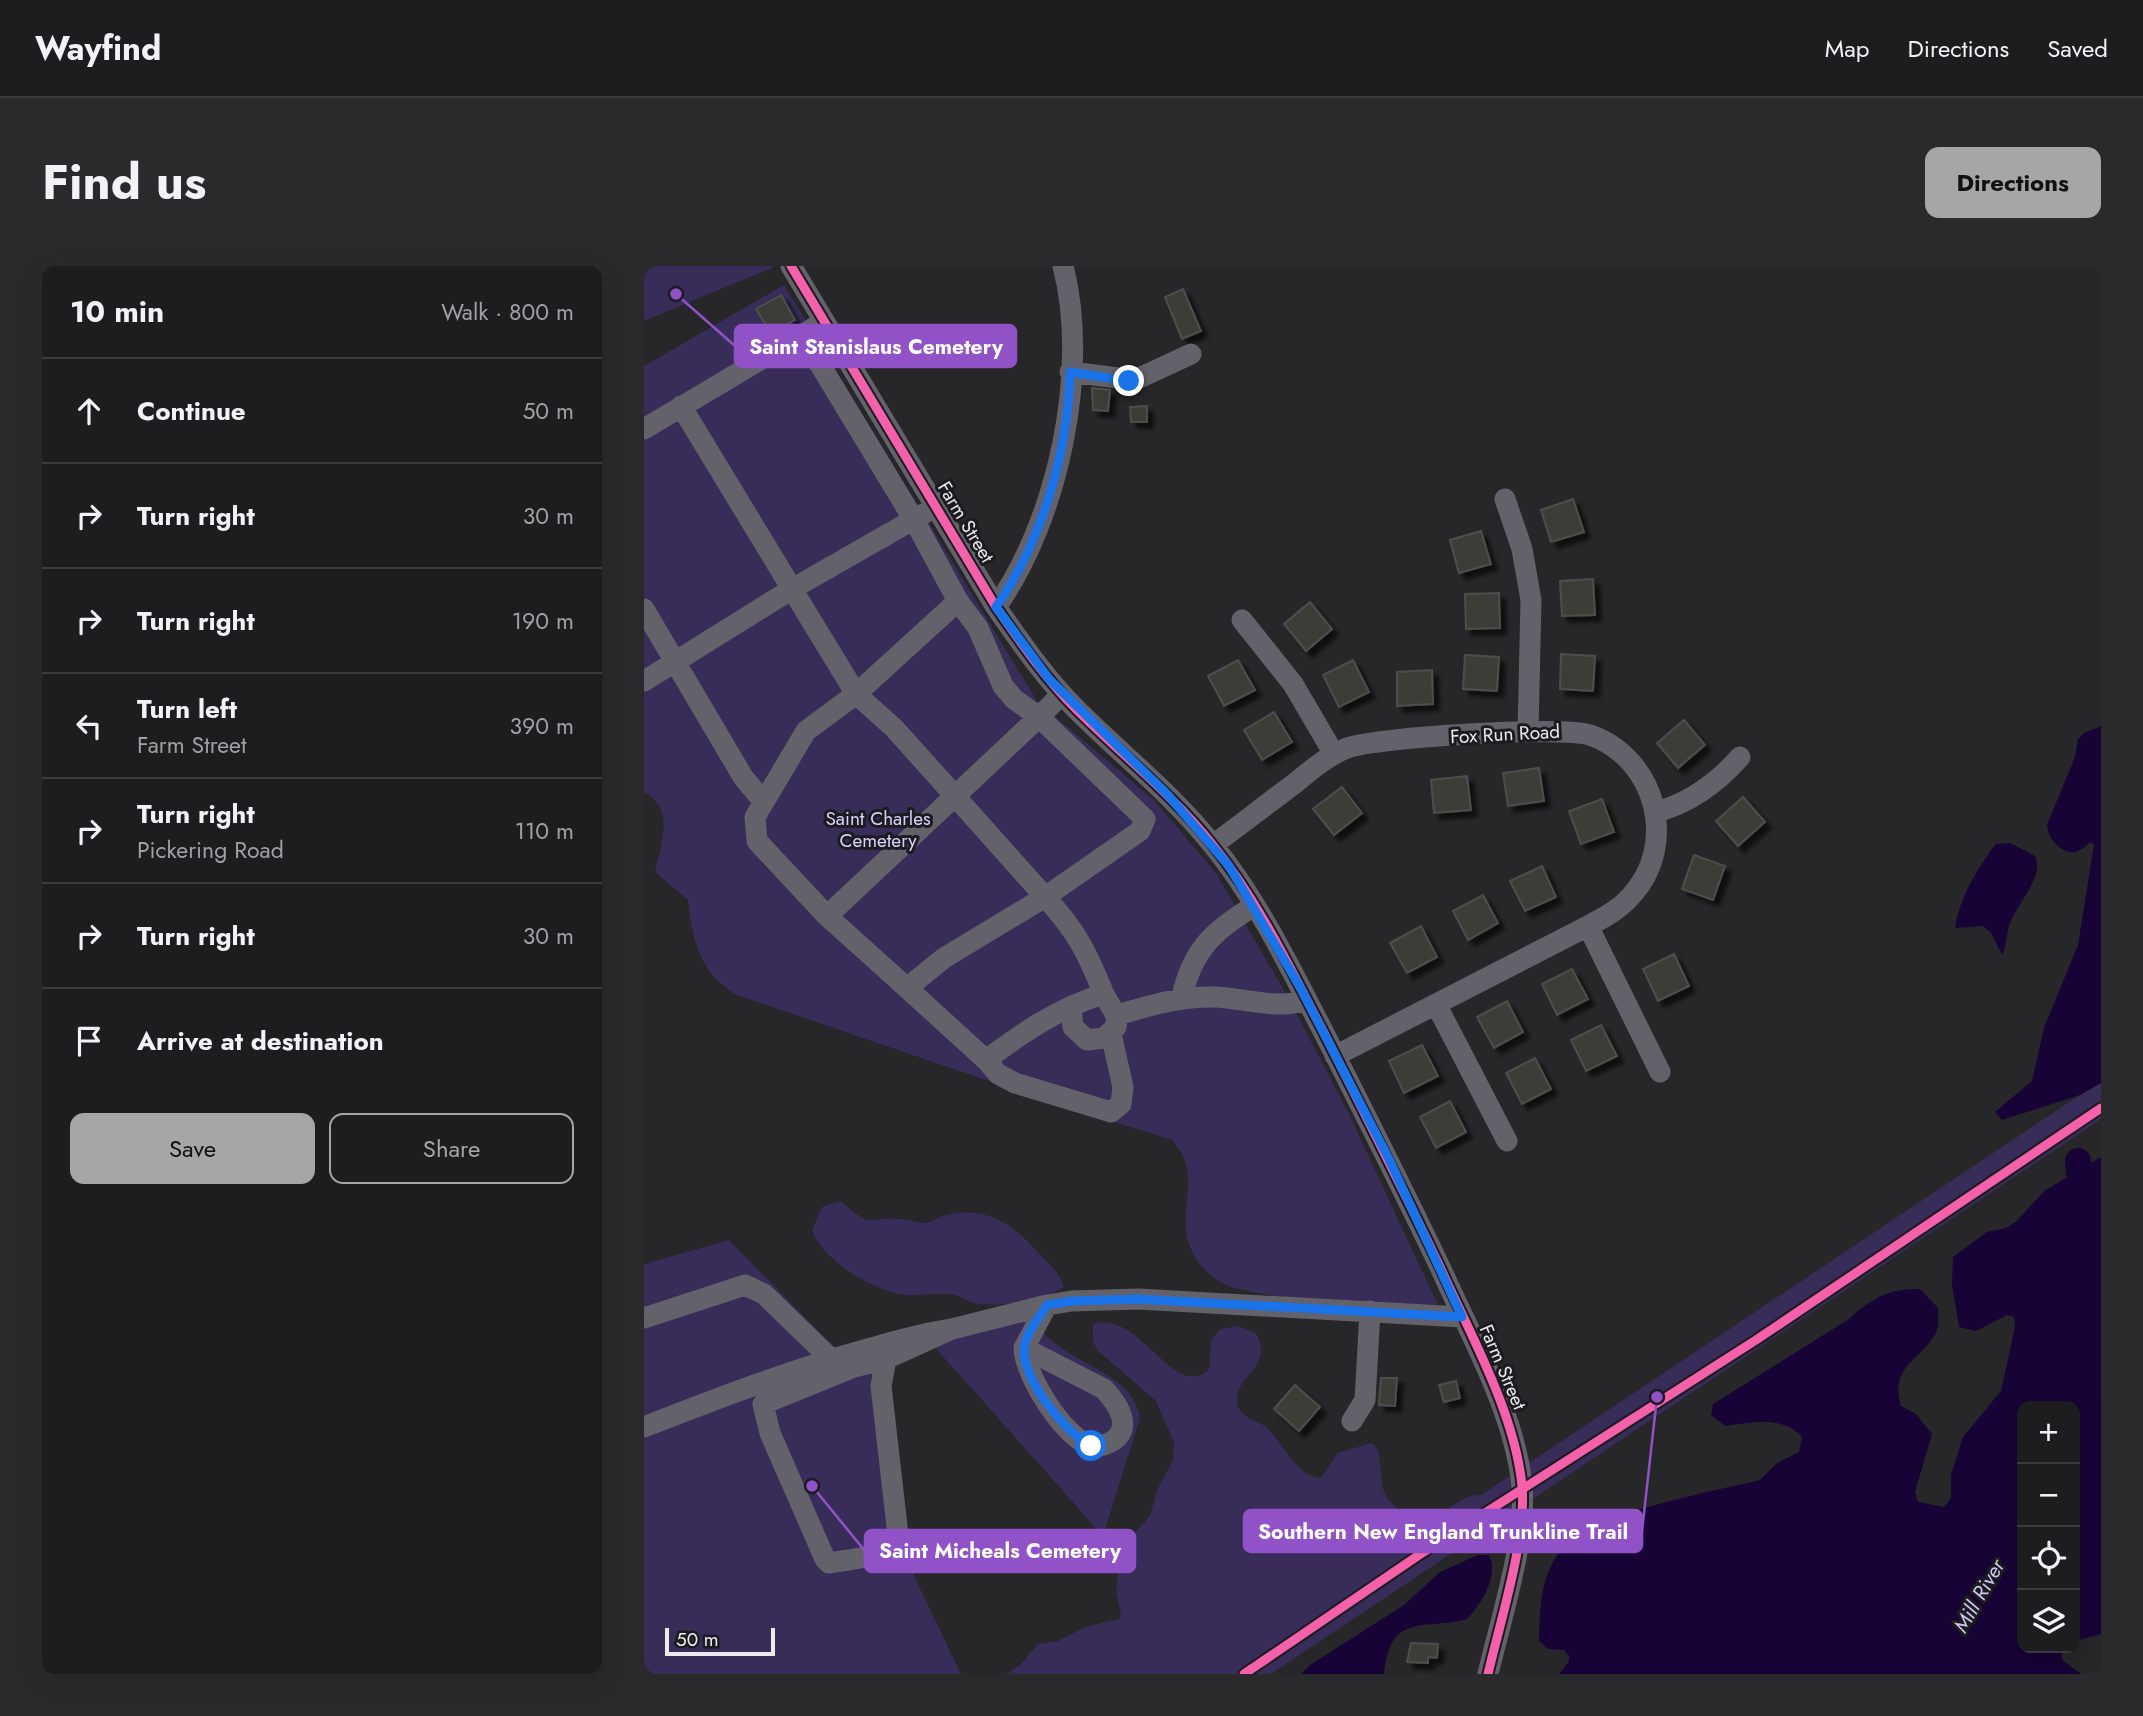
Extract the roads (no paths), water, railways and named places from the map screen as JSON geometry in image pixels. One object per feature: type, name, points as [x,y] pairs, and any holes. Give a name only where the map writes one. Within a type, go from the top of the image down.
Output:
[{"type":"street","name":"Farm Street","points":[[791,266],[996,607],[1062,694],[1167,794],[1213,845],[1254,906],[1307,1000],[1389,1159],[1462,1317],[1512,1437],[1522,1490],[1512,1569],[1488,1674]]},
{"type":"street","points":[[996,607],[1027,555],[1052,485],[1070,398],[1071,314],[1063,266]]},
{"type":"street","points":[[644,429],[824,321]]},
{"type":"street","points":[[802,335],[914,520],[958,601],[978,628],[1003,686],[1014,699],[1039,716],[1145,819],[1140,831],[1045,897],[944,958],[907,988]]},
{"type":"street","points":[[1070,372],[1135,380],[1191,354]]},
{"type":"street","points":[[681,406],[856,694],[894,728],[1045,897],[1084,946],[1114,1024],[1123,1087],[1121,1104],[1111,1112],[1015,1083],[998,1074],[986,1060],[827,916],[757,841],[755,817],[806,731],[856,694],[958,601]]},
{"type":"street","points":[[1506,499],[1525,561],[1531,600],[1528,732]]},
{"type":"street","points":[[644,681],[792,589],[936,505]]},
{"type":"street","points":[[644,609],[743,777],[763,800]]},
{"type":"street","points":[[1242,620],[1293,684],[1334,754]]},
{"type":"street","points":[[827,916],[1062,694]]},
{"type":"street","name":"Fox Run Road","points":[[1213,845],[1334,754],[1363,743],[1567,730],[1607,743],[1638,770],[1648,788],[1656,812],[1655,849],[1644,878],[1617,909],[1335,1056]]},
{"type":"street","points":[[1656,812],[1672,808],[1702,792],[1740,757]]},
{"type":"street","points":[[1182,997],[1191,963],[1199,951],[1215,934],[1254,906]]},
{"type":"street","points":[[1588,926],[1660,1072]]},
{"type":"street","points":[[986,1060],[1021,1033],[1070,1007],[1104,994]]},
{"type":"street","points":[[1070,1007],[1073,1027],[1087,1040],[1098,1041],[1114,1024],[1182,997],[1215,997],[1286,1004],[1307,1000]]},
{"type":"street","points":[[1436,1004],[1507,1141]]},
{"type":"street","points":[[644,1318],[746,1285],[764,1294],[831,1359]]},
{"type":"street","points":[[644,1427],[757,1383],[831,1359],[1072,1301],[1138,1299],[1462,1317]]},
{"type":"street","points":[[1024,1348],[1104,1390],[1122,1414],[1123,1426],[1118,1437],[1108,1444],[1091,1446],[1066,1426],[1035,1383],[1024,1359],[1024,1348],[1047,1305]]},
{"type":"street","points":[[1352,1421],[1365,1400],[1370,1311]]},
{"type":"street","points":[[886,1359],[881,1385],[898,1535],[895,1545],[862,1557],[829,1563],[770,1433],[763,1404],[854,1367],[886,1359],[952,1329]]},
{"type":"water","points":[[2101,726],[2101,1083],[2080,1095],[2002,1120],[1995,1112],[2032,1081],[2044,1028],[2078,945],[2094,845],[2091,842],[2076,852],[2060,848],[2052,840],[2047,825],[2075,757],[2078,739],[2084,733]]},
{"type":"water","points":[[2010,843],[2035,856],[2037,864],[2029,890],[2013,915],[2002,955],[1991,933],[1983,926],[1955,928],[1965,894],[1983,862],[1996,844]]},
{"type":"water","points":[[2101,1157],[2101,1634],[2080,1640],[2080,1401],[2017,1401],[2017,1653],[2062,1653],[2062,1660],[2081,1674],[1559,1674],[1569,1661],[1569,1656],[1564,1650],[1548,1649],[1539,1641],[1545,1582],[1561,1550],[1575,1537],[1596,1525],[1623,1515],[1684,1497],[1760,1480],[1777,1463],[1799,1452],[1802,1437],[1795,1430],[1766,1422],[1725,1426],[1711,1415],[1713,1404],[1849,1319],[1873,1300],[1899,1290],[1920,1289],[1938,1308],[1937,1330],[1904,1371],[1899,1380],[1898,1392],[1901,1406],[1916,1414],[1932,1434],[1915,1492],[1918,1502],[1944,1507],[1951,1498],[1951,1475],[1963,1437],[2001,1391],[2015,1327],[2014,1317],[2007,1315],[1976,1331],[1959,1327],[1952,1284],[1953,1257],[1987,1232],[2006,1228],[2017,1221],[2044,1191]]},
{"type":"water","points":[[1478,1555],[1489,1555],[1492,1572],[1483,1597],[1467,1619],[1412,1627],[1402,1632],[1394,1640],[1388,1654],[1384,1674],[1301,1674],[1310,1665],[1404,1605],[1440,1572]]},
{"type":"waterway","name":"Mill River","points":[[2078,1161],[2082,1204]]},
{"type":"place","name":"Saint Stanislaus Cemetery","points":[[676,294]]},
{"type":"place","name":"Southern New England Trunkline Trail","points":[[1657,1397]]},
{"type":"place","name":"Saint Micheals Cemetery","points":[[812,1486]]},
{"type":"park label","name":"Saint Charles Cemetery","points":[[878,829]]}]
